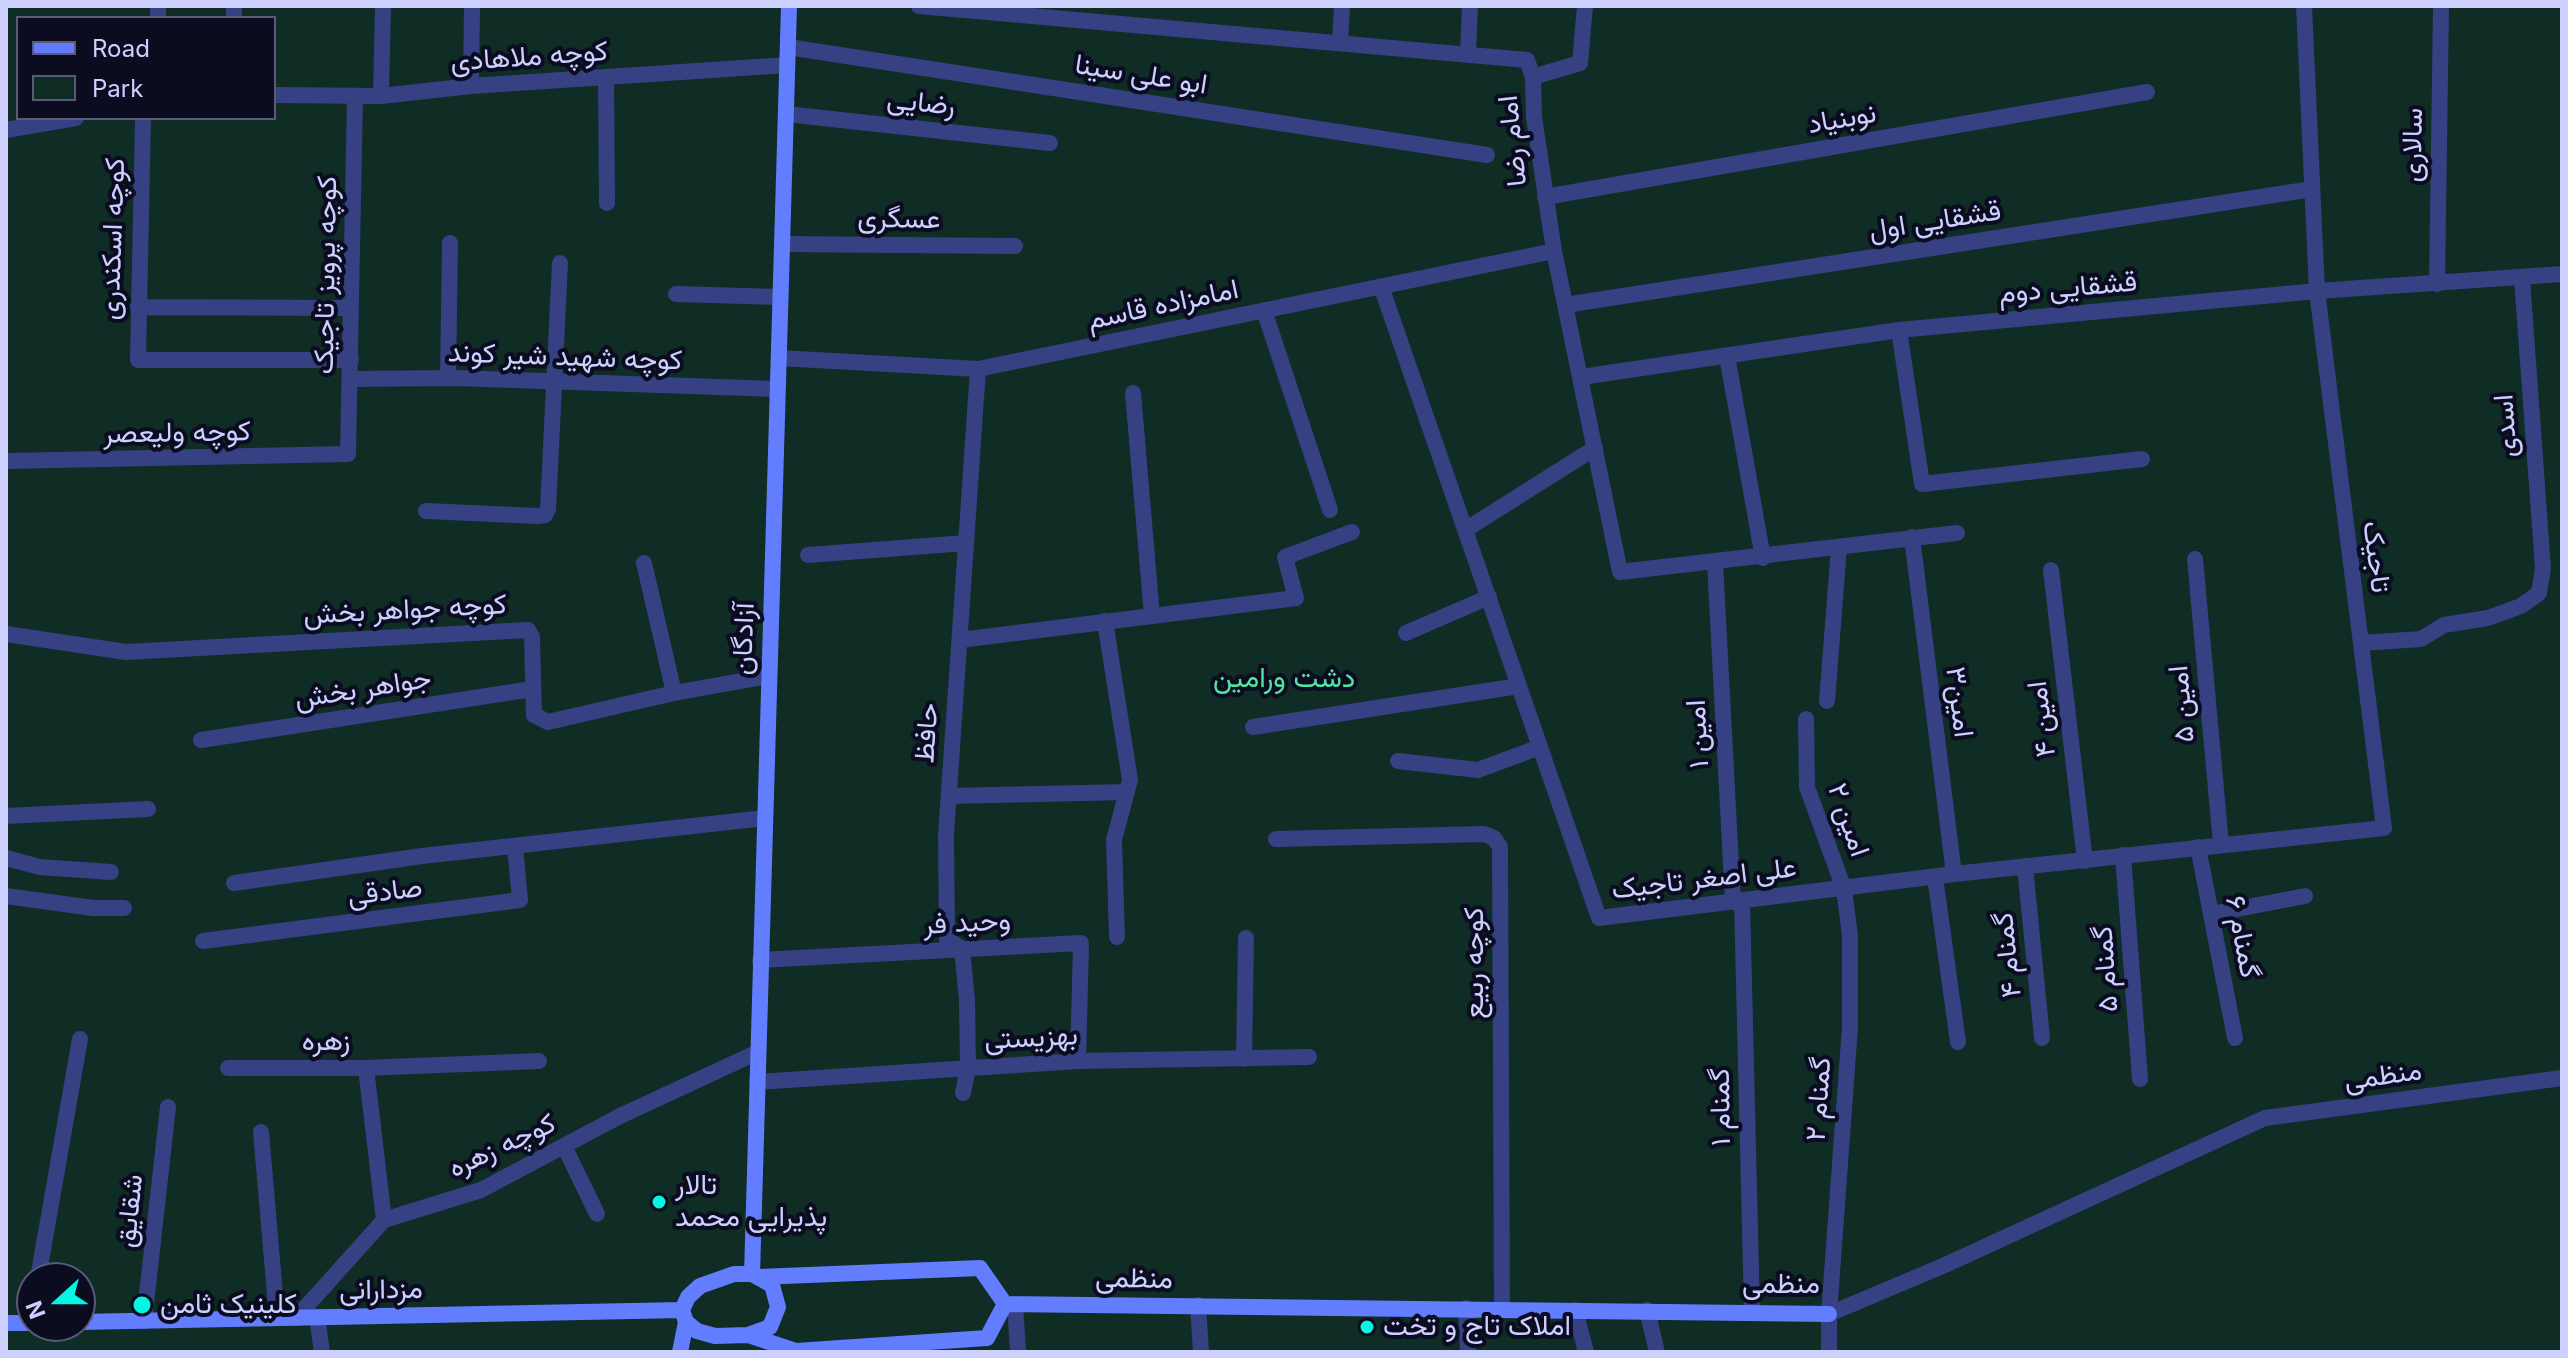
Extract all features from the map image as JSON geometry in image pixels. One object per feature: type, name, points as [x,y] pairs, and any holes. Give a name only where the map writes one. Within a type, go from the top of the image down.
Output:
[{"type":"main road","name":"آزادگان","points":[[755,1275],[760,960],[789,6]]},
{"type":"main road","points":[[680,1352],[688,1297],[717,1277],[980,1268],[1010,1304],[987,1338],[796,1351],[748,1335]]},
{"type":"main road","points":[[684,1316],[697,1331],[715,1336],[748,1335],[770,1327],[778,1307],[772,1285],[755,1275]]},
{"type":"main road","name":"منظمی","points":[[1010,1304],[1829,1314]]},
{"type":"main road","name":"مزدارانی","points":[[96,1322],[317,1317],[684,1316]]},
{"type":"street","points":[[381,96],[383,6]]},
{"type":"street","points":[[471,86],[472,6]]},
{"type":"street","name":"امام رضا","points":[[919,6],[1527,60],[1533,77],[1534,117],[1554,251],[1620,572],[1715,563]]},
{"type":"street","points":[[1340,42],[1342,6]]},
{"type":"street","points":[[1468,53],[1470,6]]},
{"type":"street","points":[[1533,77],[1580,63],[1585,6]]},
{"type":"street","name":"تاجیک","points":[[2304,6],[2317,291],[2384,828]]},
{"type":"street","name":"سالاری","points":[[2437,284],[2441,6]]},
{"type":"street","name":"ابو علی سینا","points":[[788,47],[1487,155]]},
{"type":"street","name":"کوچه ملاهادی","points":[[276,95],[381,96],[471,86],[787,65]]},
{"type":"street","points":[[606,77],[607,203]]},
{"type":"street","name":"نوبنیاد","points":[[1545,197],[2147,92]]},
{"type":"street","name":"کوچه پرویز تاجیک","points":[[348,454],[355,96]]},
{"type":"street","name":"رضایی","points":[[786,114],[1050,143]]},
{"type":"street","points":[[6,130],[64,120]]},
{"type":"street","name":"کوچه اسکندری","points":[[143,120],[138,360],[351,360]]},
{"type":"street","name":"قشقایی اول","points":[[1565,305],[2312,189]]},
{"type":"street","points":[[448,378],[450,243]]},
{"type":"street","name":"عسگری","points":[[782,244],[1015,246]]},
{"type":"street","name":"امامزاده قاسم","points":[[779,358],[978,369],[1554,251]]},
{"type":"street","points":[[426,511],[545,515],[548,509],[556,382],[560,263]]},
{"type":"street","name":"قشقایی دوم","points":[[1581,377],[1899,330],[2317,291],[2562,274]]},
{"type":"street","name":"اسدی","points":[[2361,643],[2421,639],[2444,625],[2488,618],[2521,606],[2539,593],[2543,568],[2522,279]]},
{"type":"street","name":"علی اصغر تاجیک","points":[[1381,286],[1599,918],[1954,874],[2384,828]]},
{"type":"street","points":[[676,294],[780,297]]},
{"type":"street","points":[[138,307],[350,308]]},
{"type":"street","points":[[1264,310],[1330,510]]},
{"type":"street","points":[[1899,330],[1922,484],[2142,459]]},
{"type":"street","points":[[1727,356],[1763,558]]},
{"type":"street","name":"حافظ","points":[[963,1093],[968,1068],[962,949],[947,939],[949,796],[978,369]]},
{"type":"street","name":"کوچه شهید شیر کوند","points":[[351,379],[448,378],[777,389]]},
{"type":"street","points":[[1133,393],[1152,616]]},
{"type":"street","points":[[1465,530],[1595,448]]},
{"type":"street","name":"کوچه ولیعصر","points":[[6,461],[348,454]]},
{"type":"street","points":[[960,640],[1296,598],[1285,557],[1352,532]]},
{"type":"street","points":[[1715,563],[1957,533]]},
{"type":"street","name":"امین۳","points":[[1912,537],[1954,874]]},
{"type":"street","points":[[808,555],[966,543]]},
{"type":"street","points":[[1827,701],[1839,547]]},
{"type":"street","name":"امین ۵","points":[[2195,559],[2221,844]]},
{"type":"street","points":[[644,563],[674,693]]},
{"type":"street","name":"امین ۱","points":[[1715,563],[1738,902]]},
{"type":"street","name":"امین ۴","points":[[2051,570],[2085,861]]},
{"type":"street","points":[[1406,633],[1489,597]]},
{"type":"street","points":[[1105,621],[1130,780],[1114,840],[1117,937]]},
{"type":"street","name":"کوچه جواهر بخش","points":[[6,634],[126,652],[528,630],[532,637],[534,715],[548,722],[674,693],[769,676]]},
{"type":"street","points":[[1253,727],[1519,686]]},
{"type":"street","name":"جواهر بخش","points":[[201,740],[532,689]]},
{"type":"street","name":"امین ۲","points":[[1806,719],[1807,787],[1844,889]]},
{"type":"street","points":[[1398,761],[1478,770],[1540,747]]},
{"type":"street","points":[[949,796],[1127,792]]},
{"type":"street","points":[[8,823],[148,809]]},
{"type":"street","name":"صادقی","points":[[234,883],[422,856],[765,818]]},
{"type":"street","name":"کوچه ربیع","points":[[1276,839],[1484,834],[1494,838],[1500,847],[1502,1309]]},
{"type":"street","name":"صادقی","points":[[203,941],[520,900],[515,847]]},
{"type":"street","name":"گمنام ۶","points":[[2198,847],[2235,1038]]},
{"type":"street","name":"گمنام ۵","points":[[2123,855],[2140,1079]]},
{"type":"street","points":[[6,858],[40,867],[111,872]]},
{"type":"street","name":"گمنام ۴","points":[[2025,866],[2042,1038]]},
{"type":"street","points":[[1935,877],[1958,1042]]},
{"type":"street","name":"گمنام ۲","points":[[1829,1352],[1829,1314],[1850,1027],[1850,936],[1844,889]]},
{"type":"street","points":[[6,896],[67,906],[124,908]]},
{"type":"street","points":[[2211,914],[2305,896]]},
{"type":"street","name":"گمنام ۱","points":[[1738,902],[1752,1312]]},
{"type":"street","points":[[1244,1059],[1246,938]]},
{"type":"street","name":"وحید فر","points":[[760,960],[1081,943],[1078,1061]]},
{"type":"street","points":[[41,1262],[80,1039]]},
{"type":"street","name":"کوچه زهره","points":[[384,1220],[481,1190],[758,1052]]},
{"type":"street","name":"بهزیستی","points":[[757,1082],[1078,1061],[1309,1057]]},
{"type":"street","points":[[366,1068],[539,1061]]},
{"type":"street","name":"زهره","points":[[228,1068],[366,1068],[384,1220]]},
{"type":"street","name":"منظمی","points":[[1829,1314],[1945,1265],[2265,1118],[2562,1078]]},
{"type":"street","name":"شقایق","points":[[144,1321],[168,1107]]},
{"type":"street","points":[[261,1132],[277,1318]]},
{"type":"street","points":[[564,1146],[597,1214]]},
{"type":"street","points":[[296,1318],[384,1220]]},
{"type":"street","points":[[1010,1304],[1018,1352]]},
{"type":"street","points":[[1198,1305],[1201,1352]]},
{"type":"street","points":[[1466,1308],[1468,1352]]},
{"type":"street","points":[[1575,1310],[1586,1352]]},
{"type":"street","points":[[1647,1310],[1657,1352]]},
{"type":"street","points":[[317,1317],[322,1352]]},
{"type":"green space","name":"دشت ورامین","points":[[6,6],[2562,6],[2562,1352],[6,1352]]},
{"type":"place","name":"تالار پذیرایی محمد","points":[[659,1202]]},
{"type":"place","name":"کلینیک ثامن","points":[[142,1305]]},
{"type":"place","name":"املاک تاج و تخت","points":[[1367,1327]]}]
